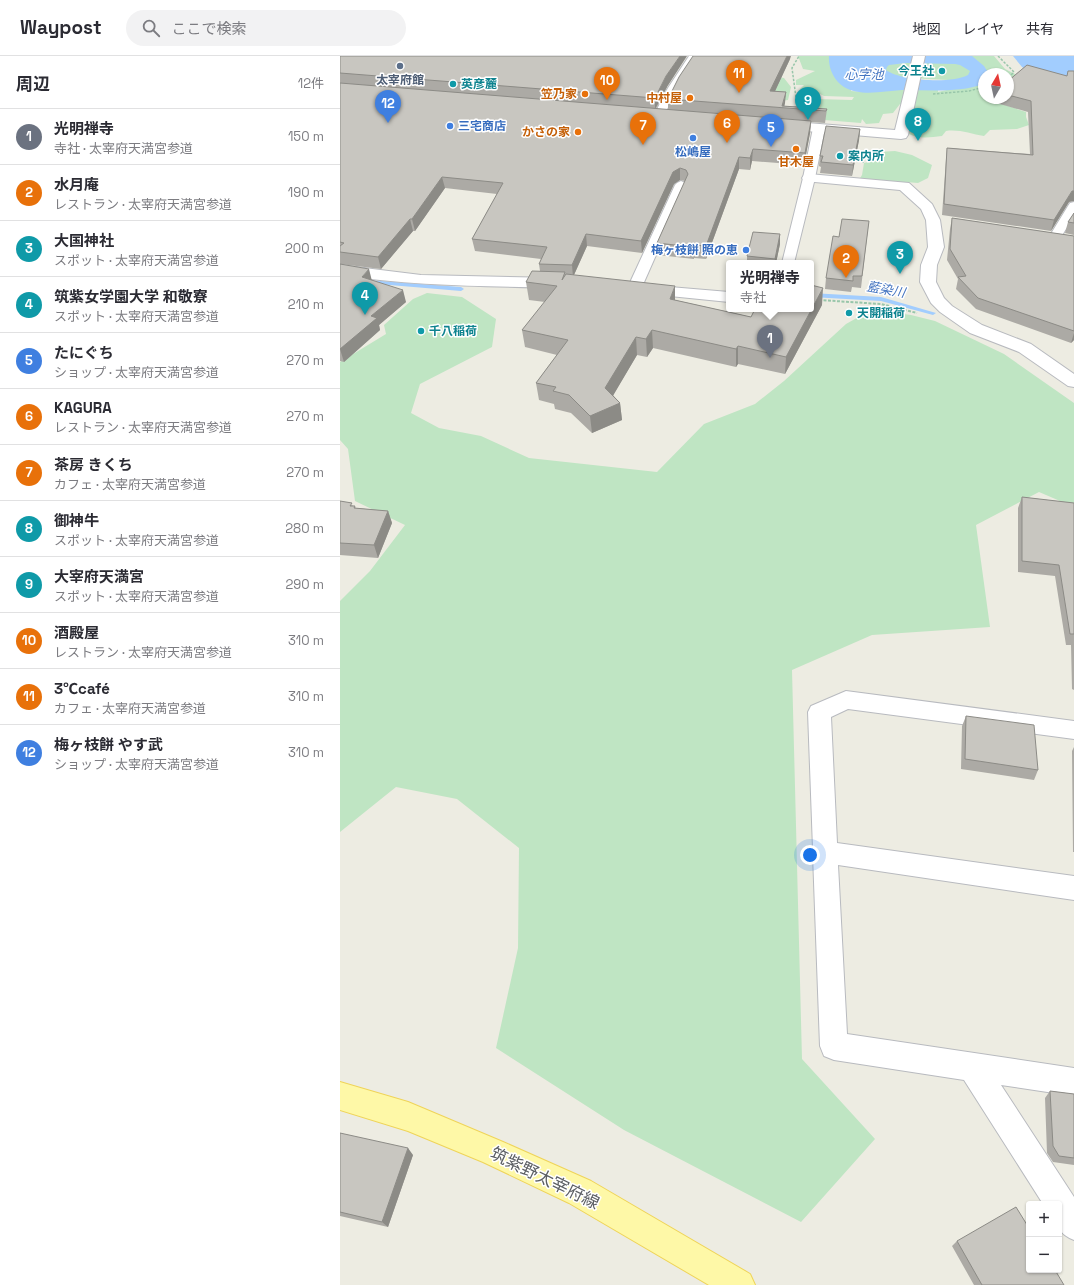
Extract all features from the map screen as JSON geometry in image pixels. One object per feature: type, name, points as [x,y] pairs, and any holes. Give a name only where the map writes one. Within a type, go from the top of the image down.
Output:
[{"type":"main road","name":"筑紫野太宰府線","points":[[340,1096],[408,1117],[493,1152],[572,1189],[733,1283]]},
{"type":"street","points":[[768,124],[901,135],[917,66]]},
{"type":"street","points":[[644,114],[675,117]]},
{"type":"street","points":[[809,178],[904,186],[927,207],[933,220],[936,247],[929,265],[928,282],[937,300],[946,309],[976,329],[1025,348],[1074,382]]},
{"type":"street","points":[[933,220],[948,222]]},
{"type":"street","points":[[1040,235],[1061,239]]},
{"type":"street","points":[[340,270],[368,275],[432,280],[568,283]]},
{"type":"street","points":[[627,288],[726,297]]},
{"type":"street","points":[[1074,730],[846,700],[819,712],[824,852],[834,1046],[1074,1082]]},
{"type":"street","points":[[824,852],[1074,888]]},
{"type":"street","points":[[973,1068],[1074,1225]]},
{"type":"lane","points":[[659,116],[673,88],[694,56]]},
{"type":"lane","points":[[789,260],[809,178],[818,128]]},
{"type":"lane","points":[[627,288],[681,184]]},
{"type":"lane","points":[[1061,239],[1074,206]]},
{"type":"path","points":[[791,126],[797,102],[792,68],[799,56]]},
{"type":"path","points":[[998,56],[1010,68]]},
{"type":"path","points":[[911,93],[969,91],[978,89]]},
{"type":"path","points":[[860,182],[866,132]]},
{"type":"path","points":[[819,300],[881,304],[918,314]]},
{"type":"green space","points":[[798,56],[850,56],[851,91],[864,92],[874,87],[871,65],[906,63],[924,56],[994,56],[1004,68],[978,68],[978,104],[1002,104],[1026,112],[1029,125],[1017,129],[990,130],[984,136],[960,131],[946,131],[942,136],[918,137],[904,132],[903,116],[915,116],[915,109],[900,104],[893,113],[883,114],[879,123],[866,124],[862,119],[861,123],[812,119],[810,108],[818,104],[816,99],[852,100],[854,97],[824,96],[820,94],[814,96],[804,94],[805,91],[800,89],[804,85],[796,85],[796,80],[815,71],[803,69]],"holes":[[[910,78],[948,80],[955,88],[938,92],[938,87]]]},
{"type":"green space","points":[[761,75],[784,78],[791,87],[788,100],[780,101]]},
{"type":"green space","points":[[895,151],[912,155],[932,165],[928,178],[918,183],[906,182],[910,188],[859,180],[862,175],[864,163],[878,160],[878,152]]},
{"type":"green space","points":[[427,293],[462,297],[496,319],[492,347],[420,384],[411,413],[439,428],[481,436],[529,458],[657,472],[704,424],[755,404],[784,381],[846,324],[862,315],[881,311],[911,315],[935,321],[1004,354],[1074,403],[1074,507],[1039,492],[976,525],[990,627],[872,635],[792,670],[802,1059],[875,1139],[801,1222],[624,1130],[496,1048],[518,948],[519,848],[457,799],[396,787],[340,832],[340,601],[370,571],[405,525],[355,501],[348,449],[340,440],[340,362],[386,334],[384,325],[413,299]]},
{"type":"water","name":"心字池","points":[[829,56],[972,56],[985,68],[978,68],[978,86],[974,87],[954,90],[902,90],[865,93],[851,90],[840,84],[832,74]],"holes":[[[906,63],[960,65],[970,71],[968,75],[951,80],[914,79],[893,74],[886,70],[889,65]]]},
{"type":"water","points":[[1013,56],[1074,56],[1074,77],[1031,74],[1022,67]]},
{"type":"building","points":[[340,56],[680,56],[666,76],[655,98],[340,73]]},
{"type":"building","points":[[693,56],[787,56],[770,91],[786,92],[782,106],[827,109],[826,111],[668,99],[679,77]]},
{"type":"building","points":[[1027,65],[1067,76],[1068,71],[1074,71],[1074,191],[1072,191],[1054,220],[944,204],[947,148],[1033,155],[1031,101],[1014,97],[1014,76]]},
{"type":"building","points":[[340,83],[811,121],[805,153],[753,149],[750,158],[739,157],[706,246],[694,245],[693,247],[657,243],[688,174],[686,170],[680,168],[673,172],[641,241],[586,234],[572,265],[539,264],[547,247],[472,239],[503,183],[442,177],[412,219],[410,219],[378,257],[340,252],[340,246],[344,243],[340,242]]},
{"type":"building","name":"案内所","points":[[826,126],[860,129],[853,165],[821,162],[823,156],[820,156]]},
{"type":"building","points":[[1074,213],[1074,223],[1068,222]]},
{"type":"building","points":[[952,218],[1074,236],[1074,331],[978,298],[958,277],[966,276],[950,249]]},
{"type":"building","points":[[842,219],[869,221],[862,276],[853,276],[853,281],[826,278],[833,236],[839,237]]},
{"type":"building","points":[[753,232],[780,234],[775,259],[747,256]]},
{"type":"building","points":[[340,264],[369,269],[362,277],[403,290],[371,316],[377,318],[340,349]]},
{"type":"building","points":[[532,271],[565,272],[562,280],[566,274],[675,286],[670,299],[751,317],[754,312],[810,312],[786,357],[738,346],[736,349],[652,330],[646,339],[636,337],[605,388],[620,403],[590,416],[569,395],[553,391],[556,387],[536,383],[568,340],[522,330],[557,286],[526,282]]},
{"type":"building","points":[[814,286],[823,288],[814,305]]},
{"type":"building","points":[[1022,497],[1074,503],[1074,634],[1070,634],[1059,565],[1022,561]]},
{"type":"building","points":[[340,501],[352,503],[350,506],[355,506],[354,508],[388,511],[374,545],[340,543]]},
{"type":"building","points":[[966,716],[1034,725],[1038,770],[965,759]]},
{"type":"building","points":[[1050,1091],[1074,1094],[1074,1158],[1059,1156],[1053,1146]]},
{"type":"building","points":[[340,1133],[408,1148],[382,1222],[340,1212]]},
{"type":"building","points":[[1016,1207],[1026,1223],[1026,1273],[1057,1273],[1064,1285],[982,1285],[957,1241]]},
{"type":"waterway","points":[[368,282],[461,289]]},
{"type":"waterway","name":"藍染川","points":[[814,295],[881,299],[933,313]]},
{"type":"place","name":"太宰府館","points":[[400,66]]},
{"type":"place","name":"今王社","points":[[942,71]]},
{"type":"place","name":"英彦麓","points":[[453,84]]},
{"type":"place","name":"3℃café","points":[[739,93]]},
{"type":"place","name":"笠乃家","points":[[585,94]]},
{"type":"place","name":"中村屋","points":[[690,98]]},
{"type":"place","name":"酒殿屋","points":[[607,100]]},
{"type":"place","name":"大宰府天満宮","points":[[808,120]]},
{"type":"place","name":"梅ヶ枝餅 やす武","points":[[388,123]]},
{"type":"place","name":"三宅商店","points":[[450,126]]},
{"type":"place","name":"かさの家","points":[[578,132]]},
{"type":"place","name":"松嶋屋","points":[[693,138]]},
{"type":"place","name":"御神牛","points":[[918,141]]},
{"type":"place","name":"KAGURA","points":[[727,143]]},
{"type":"place","name":"茶房 きくち","points":[[643,145]]},
{"type":"place","name":"たにぐち","points":[[771,147]]},
{"type":"place","name":"甘木屋","points":[[796,149]]},
{"type":"place","name":"案内所","points":[[840,156]]},
{"type":"place","name":"梅ヶ枝餅 照の恵","points":[[746,250]]},
{"type":"place","name":"大国神社","points":[[900,274]]},
{"type":"place","name":"水月庵","points":[[846,278]]},
{"type":"place","name":"天開稲荷","points":[[849,313]]},
{"type":"place","name":"筑紫女学園大学 和敬寮","points":[[365,315]]},
{"type":"place","name":"千八稲荷","points":[[421,331]]},
{"type":"place","name":"光明禅寺","points":[[770,358]]}]
